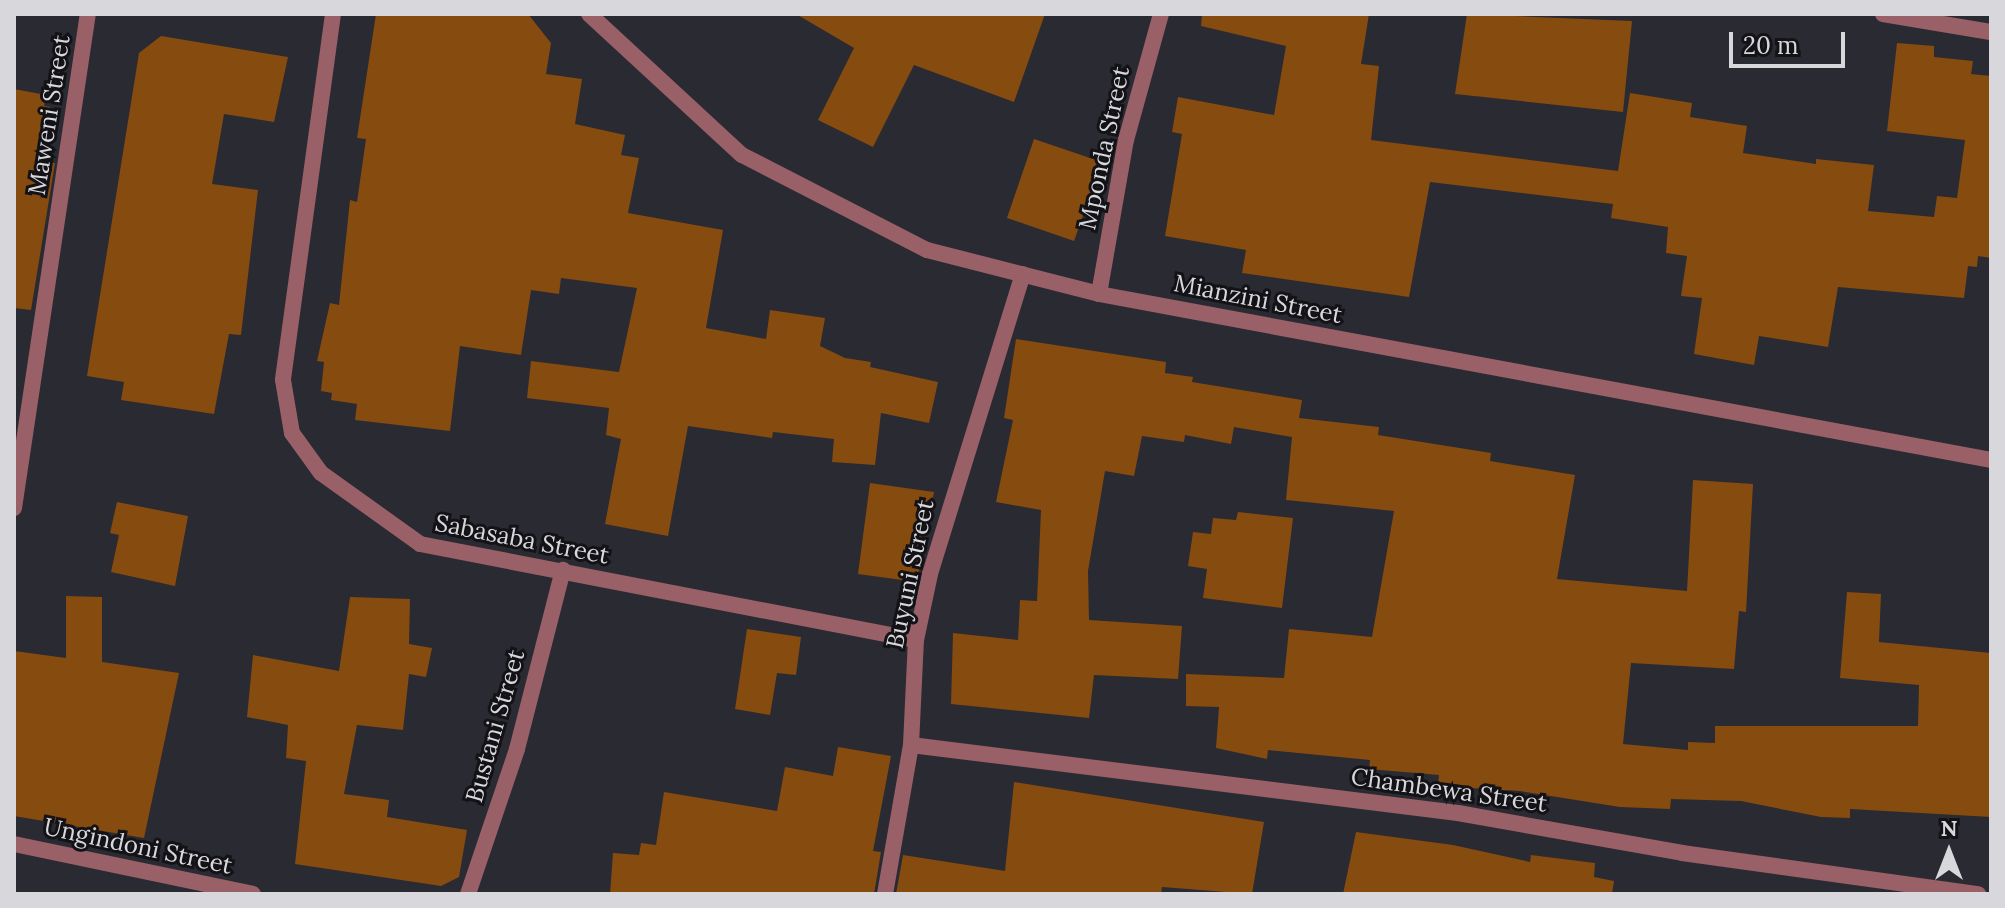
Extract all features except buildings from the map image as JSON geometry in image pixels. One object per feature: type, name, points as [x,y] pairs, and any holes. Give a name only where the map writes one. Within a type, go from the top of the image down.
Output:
[{"type":"street","points":[[77,14],[90,14]]},
{"type":"street","name":"Maweni Street","points":[[14,508],[90,14]]},
{"type":"street","name":"Sabasaba Street","points":[[333,14],[283,380],[284,409],[292,433],[321,473],[420,544],[916,640]]},
{"type":"street","name":"Mianzini Street","points":[[589,14],[742,155],[927,250],[1099,294],[1991,460]]},
{"type":"street","name":"Mponda Street","points":[[1099,294],[1126,140],[1161,14]]},
{"type":"street","points":[[1883,14],[1991,32]]},
{"type":"street","name":"Buyuni Street","points":[[885,894],[911,745],[916,640],[951,495],[994,375],[1023,274]]},
{"type":"street","name":"Bustani Street","points":[[468,894],[517,749],[563,570]]},
{"type":"street","name":"Chambewa Street","points":[[911,745],[1458,813],[1682,853],[1978,894]]},
{"type":"street","name":"Ungindoni Street","points":[[14,844],[253,894]]}]
